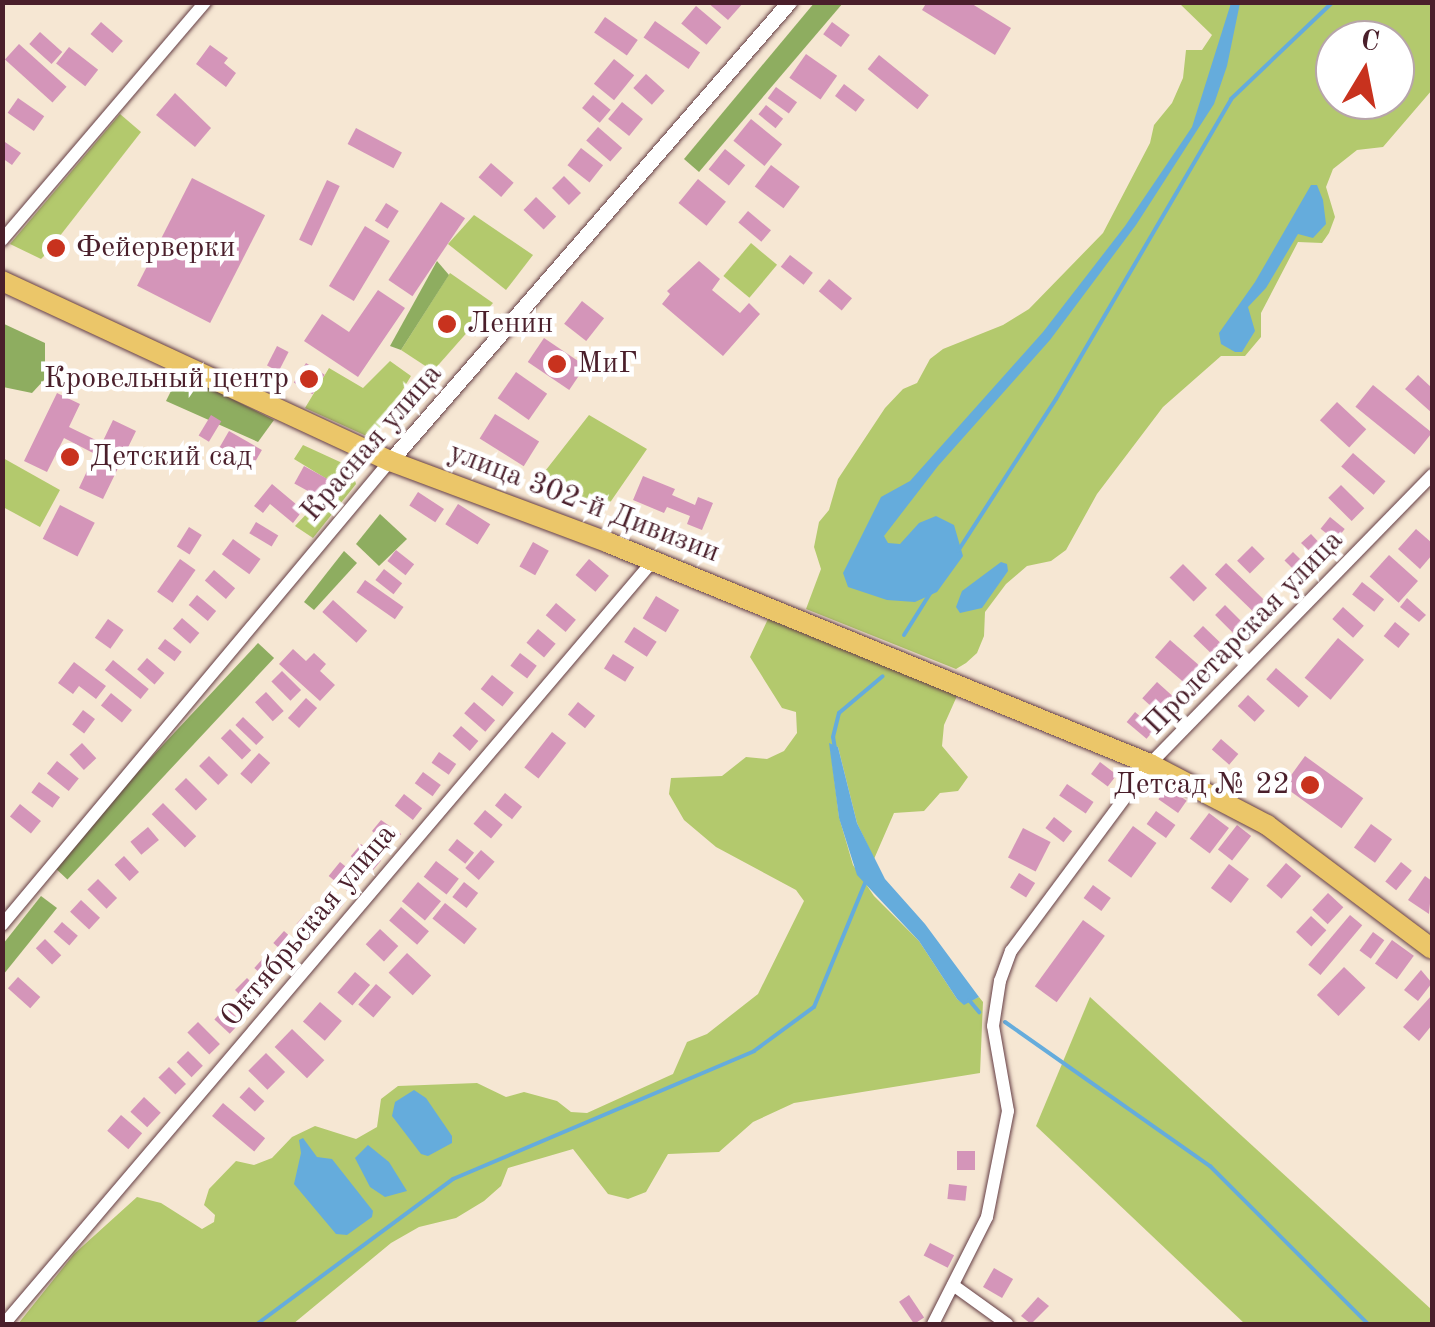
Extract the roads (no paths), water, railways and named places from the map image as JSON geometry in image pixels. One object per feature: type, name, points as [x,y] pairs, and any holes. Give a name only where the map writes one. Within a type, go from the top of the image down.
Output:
[{"type":"main road","name":"улица 302-й Дивизии","points":[[2,281],[390,461],[653,561],[1150,764],[1266,825],[1432,948]]},
{"type":"street","points":[[2,240],[205,2]]},
{"type":"street","name":"Красная улица","points":[[2,925],[390,461],[789,2]]},
{"type":"street","name":"Пролетарская улица","points":[[933,1324],[987,1217],[1008,1111],[993,1026],[1000,981],[1011,952],[1150,764],[1432,475]]},
{"type":"street","name":"Октябрьская улица","points":[[4,1324],[653,561]]},
{"type":"street","points":[[953,1285],[1008,1324]]},
{"type":"water","points":[[1231,3],[1240,3],[1227,66],[1214,104],[1136,225],[1050,340],[938,466],[884,536],[888,543],[900,544],[919,523],[936,516],[954,525],[963,556],[937,592],[915,602],[887,600],[848,587],[843,573],[881,497],[910,481],[1043,332],[1125,226],[1192,127]]},
{"type":"water","points":[[1311,185],[1317,185],[1323,200],[1326,224],[1313,238],[1298,234],[1266,288],[1248,307],[1255,331],[1242,352],[1235,352],[1221,344],[1219,333],[1255,282]]},
{"type":"water","points":[[1001,562],[1007,564],[1008,571],[982,608],[960,613],[956,607],[962,591]]},
{"type":"water","points":[[829,743],[838,747],[857,823],[885,879],[925,924],[979,997],[964,1005],[957,999],[919,941],[857,875],[839,818]]},
{"type":"water","points":[[414,1090],[426,1098],[452,1136],[452,1143],[428,1156],[421,1154],[392,1116],[395,1102]]},
{"type":"water","points":[[303,1138],[317,1157],[332,1159],[373,1211],[372,1217],[347,1235],[336,1234],[294,1184],[301,1153],[299,1140]]},
{"type":"water","points":[[368,1145],[389,1162],[407,1191],[385,1197],[370,1187],[355,1158]]},
{"type":"waterway","points":[[958,551],[1056,399],[1231,99],[1333,2]]},
{"type":"waterway","points":[[904,635],[931,592]]},
{"type":"waterway","points":[[835,749],[833,737],[839,713],[883,676]]},
{"type":"waterway","points":[[257,1324],[453,1179],[754,1051],[814,1007],[865,883]]},
{"type":"waterway","points":[[969,1000],[979,1012]]},
{"type":"waterway","points":[[1005,1022],[1210,1166],[1368,1324]]},
{"type":"place","name":"Фейерверки","points":[[56,248]]},
{"type":"place","name":"Ленин","points":[[447,324]]},
{"type":"place","name":"МиГ","points":[[557,364]]},
{"type":"place","name":"Кровельный центр","points":[[309,379]]},
{"type":"place","name":"Детский сад","points":[[70,457]]},
{"type":"place","name":"Детсад № 22","points":[[1310,785]]}]
